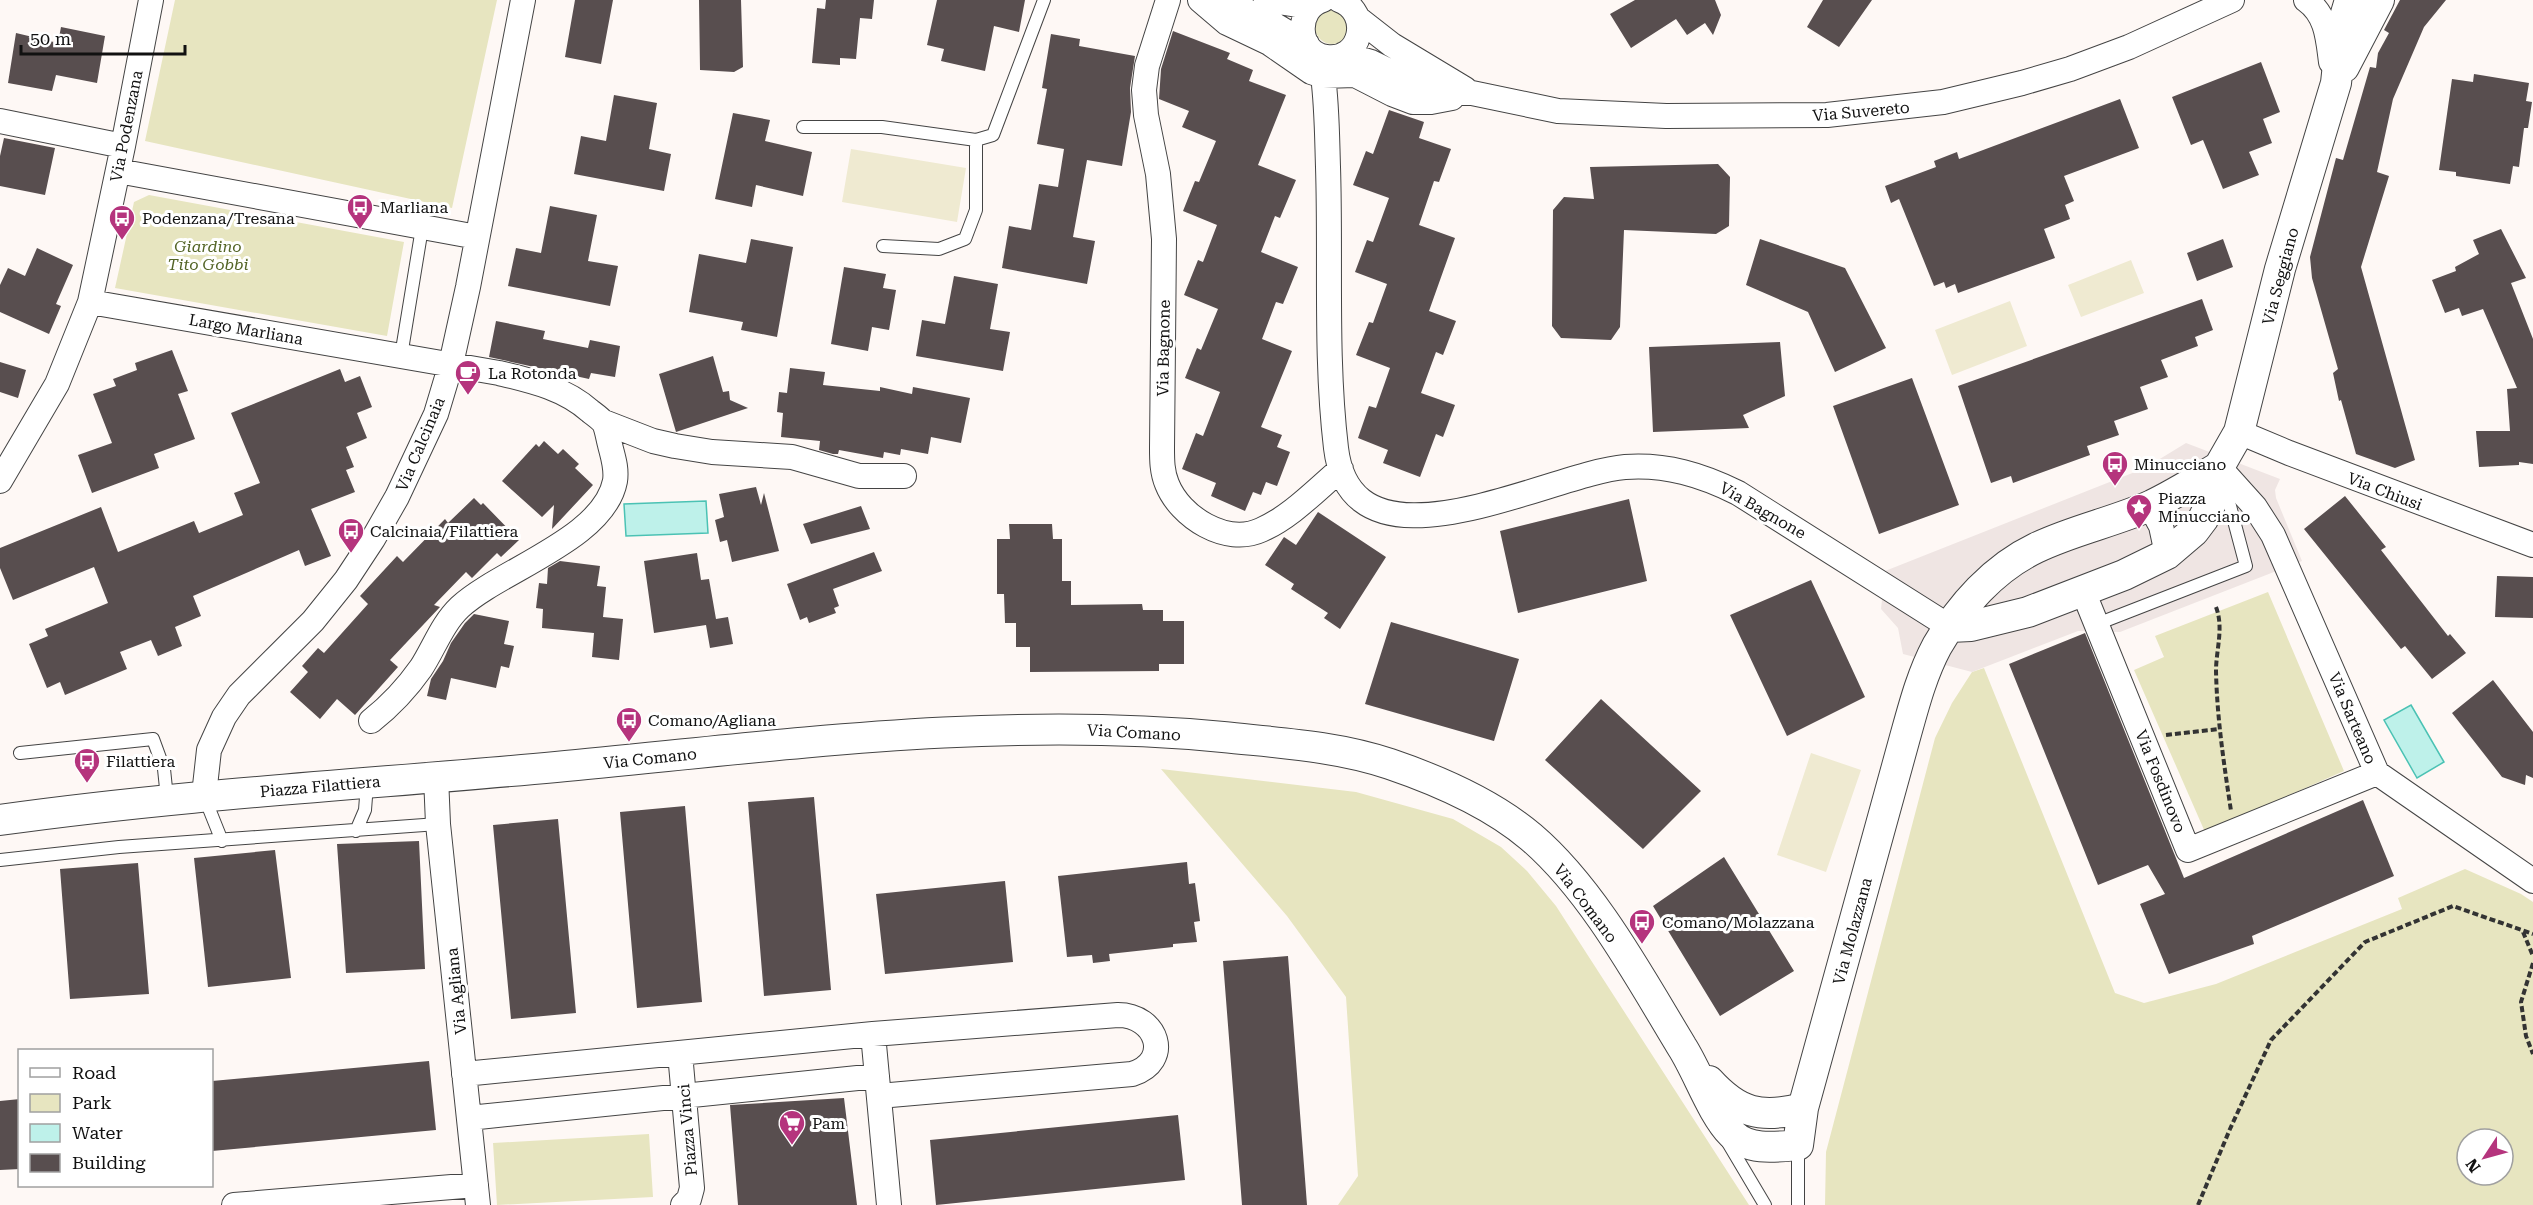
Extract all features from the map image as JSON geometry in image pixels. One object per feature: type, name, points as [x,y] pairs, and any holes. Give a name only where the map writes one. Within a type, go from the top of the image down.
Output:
[{"type":"street","name":"Via Podenzana","points":[[0,481],[57,384],[90,302],[151,0]]},
{"type":"street","name":"Via Calcinaia","points":[[204,795],[207,756],[224,717],[239,695],[313,621],[346,580],[397,497],[436,414],[451,364],[523,0]]},
{"type":"street","name":"Via Bagnone","points":[[1168,0],[1147,66],[1144,90],[1164,221],[1162,448],[1165,480],[1173,497],[1198,520],[1224,532],[1241,534],[1259,531],[1277,521],[1341,469]]},
{"type":"street","points":[[1200,0],[1227,23],[1269,43],[1299,65],[1323,76],[1355,75],[1398,97],[1419,102],[1472,93]]},
{"type":"street","points":[[1223,0],[1265,19],[1307,44]]},
{"type":"street","points":[[1266,0],[1314,2],[1302,24],[1302,33],[1307,44]]},
{"type":"street","name":"Via Suvereto","points":[[1340,0],[1347,3],[1360,20],[1392,45],[1472,93]]},
{"type":"street","name":"Via Suvereto","points":[[1307,44],[1313,51],[1326,57],[1344,54],[1371,62],[1412,82],[1431,88],[1450,93],[1472,93],[1531,107],[1633,116],[1800,116],[1921,105],[1998,90],[2070,69],[2129,47],[2232,0]]},
{"type":"street","points":[[2306,0],[2315,7],[2326,28],[2336,83]]},
{"type":"street","name":"Via Seggiano","points":[[2336,83],[2342,27],[2350,0]]},
{"type":"street","name":"Via Seggiano","points":[[2219,467],[2239,432],[2280,269],[2336,83],[2379,0]]},
{"type":"street","points":[[1344,54],[1358,40],[1360,20]]},
{"type":"street","name":"Via Bagnone","points":[[1323,76],[1327,152],[1332,390],[1336,449],[1341,469],[1357,494],[1377,508],[1402,516],[1424,517],[1463,510],[1604,470],[1637,467],[1672,469],[1712,480],[1738,493],[1950,627]]},
{"type":"street","points":[[0,121],[123,146]]},
{"type":"street","points":[[118,171],[477,237]]},
{"type":"street","name":"Largo Marliana","points":[[90,302],[499,373],[549,387],[584,405],[604,422]]},
{"type":"street","points":[[604,422],[675,446],[712,452],[792,457],[859,476],[904,476]]},
{"type":"street","points":[[371,721],[392,704],[421,668],[451,617],[461,606],[491,585],[570,538],[598,513],[611,492],[616,470],[604,422]]},
{"type":"street","name":"Via Chiusi","points":[[2239,432],[2533,545]]},
{"type":"street","points":[[1950,627],[1976,593],[1998,572],[2023,555],[2052,541],[2150,506],[2219,467]]},
{"type":"street","points":[[1950,627],[1971,626],[2009,618],[2124,575],[2167,554],[2194,531],[2203,519],[2216,493],[2219,467]]},
{"type":"street","name":"Via Sarteano","points":[[2219,467],[2255,507],[2283,555],[2377,773],[2533,881]]},
{"type":"street","points":[[2150,506],[2161,526],[2167,554]]},
{"type":"street","points":[[2083,591],[2097,624]]},
{"type":"street","name":"Via Fosdinovo","points":[[2097,624],[2188,850],[2377,773]]},
{"type":"street","name":"Via Molazzana","points":[[1798,1145],[1803,1108],[1904,741],[1927,671],[1938,645],[1950,627]]},
{"type":"street","name":"Via Comano","points":[[436,777],[890,734],[968,730],[1046,728],[1198,735],[1353,753],[1413,772],[1459,792],[1502,816],[1540,846],[1587,900],[1643,983],[1694,1066],[1718,1115],[1737,1138],[1755,1146],[1798,1145]]},
{"type":"street","name":"Piazza Filattiera","points":[[0,820],[167,798],[436,777]]},
{"type":"street","name":"Via Agliana","points":[[436,777],[438,825],[477,1195]]},
{"type":"street","points":[[464,1074],[873,1034],[1126,1015],[1140,1018],[1146,1024],[1156,1043],[1155,1056],[1151,1063],[1145,1069],[1132,1074],[684,1096],[469,1118]]},
{"type":"street","points":[[873,1034],[889,1205]]},
{"type":"street","name":"Piazza Vinci","points":[[680,1053],[692,1188],[689,1200],[683,1205]]},
{"type":"street","points":[[1694,1066],[1721,1095],[1739,1108],[1774,1113],[1803,1108]]},
{"type":"street","points":[[234,1205],[477,1195]]},
{"type":"lane","points":[[803,127],[882,127],[976,140],[993,135],[1044,0]]},
{"type":"lane","points":[[883,246],[939,249],[965,239],[976,210],[976,140]]},
{"type":"lane","points":[[401,356],[422,228]]},
{"type":"lane","points":[[2097,624],[2246,566],[2219,467]]},
{"type":"lane","points":[[20,753],[153,740],[164,769],[167,798]]},
{"type":"lane","points":[[356,831],[365,810],[367,782]]},
{"type":"lane","points":[[204,795],[222,841]]},
{"type":"lane","points":[[0,860],[119,847],[438,825]]},
{"type":"lane","name":"Via Comano","points":[[1694,1066],[1708,1108],[1765,1205]]},
{"type":"lane","name":"Via Molazzana","points":[[1798,1145],[1798,1200]]},
{"type":"path","points":[[2216,607],[2220,619],[2216,668],[2219,729],[2232,817]]},
{"type":"path","points":[[2156,736],[2219,729]]},
{"type":"path","points":[[2198,1205],[2271,1040],[2365,942],[2453,906],[2533,934]]},
{"type":"path","points":[[2523,931],[2533,956]]},
{"type":"path","points":[[2533,963],[2521,1002],[2526,1036],[2533,1054]]},
{"type":"green space","points":[[175,0],[497,0],[452,208],[145,141]]},
{"type":"green space","points":[[1332,10],[1344,15],[1349,27],[1344,39],[1332,44],[1320,39],[1315,27],[1320,15]]},
{"type":"green space","name":"Giardino Tito Gobbi","points":[[149,195],[404,242],[387,336],[115,288],[134,202]]},
{"type":"green space","points":[[2268,592],[2344,771],[2205,832],[2134,670],[2164,657],[2155,636]]},
{"type":"green space","points":[[1984,668],[2115,993],[2144,1003],[2216,984],[2402,909],[2398,898],[2465,869],[2521,894],[2533,902],[2533,1205],[1825,1205],[1826,1152],[1935,738],[1952,703],[1972,672]]},
{"type":"green space","points":[[1161,769],[1356,792],[1453,819],[1501,847],[1527,871],[1556,906],[1749,1205],[1338,1205],[1358,1176],[1346,997],[1287,916]]},
{"type":"green space","points":[[649,1134],[653,1197],[497,1205],[493,1143]]},
{"type":"shaded area","points":[[851,149],[966,168],[957,222],[842,202]]},
{"type":"shaded area","points":[[2131,260],[2144,293],[2081,317],[2068,285]]},
{"type":"shaded area","points":[[2010,301],[2027,346],[1952,375],[1935,330]]},
{"type":"shaded area","name":"Piazza Minucciano","points":[[2186,443],[2280,479],[2275,490],[2276,498],[2302,561],[2120,632],[2078,631],[1972,672],[1903,654],[1898,628],[1881,609],[1885,571],[2145,468]]},
{"type":"shaded area","points":[[1811,753],[1861,770],[1826,872],[1777,855]]},
{"type":"water","points":[[706,501],[708,533],[626,536],[624,504]]},
{"type":"water","points":[[2411,705],[2444,762],[2417,778],[2384,720]]},
{"type":"building","points":[[575,0],[613,0],[601,64],[565,57]]},
{"type":"building","points":[[699,0],[741,0],[743,67],[734,72],[700,70]]},
{"type":"building","points":[[826,0],[874,0],[872,19],[860,18],[856,59],[840,58],[840,65],[812,63],[817,8],[825,9]]},
{"type":"building","points":[[937,0],[1025,0],[1019,32],[994,26],[985,71],[941,61],[944,49],[927,45]]},
{"type":"building","points":[[1635,0],[1715,0],[1721,15],[1713,35],[1705,23],[1687,35],[1676,19],[1631,48],[1610,14]]},
{"type":"building","points":[[1823,0],[1872,0],[1839,47],[1807,27]]},
{"type":"building","points":[[2400,0],[2446,0],[2424,27],[2393,99],[2377,172],[2389,176],[2361,267],[2415,460],[2395,468],[2356,454],[2341,400],[2339,401],[2333,373],[2338,369],[2312,278],[2310,257],[2336,158],[2343,160],[2370,67],[2376,68],[2378,53],[2389,33],[2384,30]]},
{"type":"building","points":[[61,27],[105,36],[97,83],[56,75],[52,91],[8,83],[16,33],[58,43]]},
{"type":"building","points":[[1173,31],[1230,53],[1227,59],[1253,70],[1249,81],[1286,95],[1258,165],[1296,180],[1280,218],[1275,216],[1261,252],[1298,267],[1283,304],[1276,302],[1262,339],[1292,351],[1261,427],[1282,435],[1277,447],[1290,452],[1277,486],[1266,482],[1261,495],[1253,492],[1245,511],[1211,496],[1216,483],[1182,469],[1196,433],[1203,436],[1220,392],[1185,378],[1197,348],[1201,350],[1218,309],[1184,295],[1198,260],[1203,262],[1217,225],[1183,211],[1195,181],[1199,182],[1216,141],[1182,127],[1189,111],[1159,99],[1161,69]]},
{"type":"building","points":[[1051,34],[1080,39],[1079,46],[1135,56],[1130,88],[1131,112],[1122,166],[1087,160],[1073,237],[1095,241],[1087,284],[1002,268],[1009,226],[1031,230],[1039,184],[1058,187],[1064,149],[1037,144],[1047,89],[1042,88]]},
{"type":"building","points":[[2261,62],[2280,112],[2263,119],[2272,143],[2249,152],[2259,175],[2223,189],[2203,140],[2191,145],[2172,97]]},
{"type":"building","points":[[2474,74],[2529,83],[2526,101],[2532,102],[2528,128],[2524,128],[2519,167],[2513,166],[2510,184],[2456,176],[2456,172],[2439,170],[2452,79],[2473,82]]},
{"type":"building","points":[[614,95],[657,103],[649,149],[671,154],[664,191],[574,174],[581,136],[606,141]]},
{"type":"building","points":[[2120,99],[2139,148],[2064,176],[2074,201],[2065,205],[2070,219],[2044,229],[2055,258],[1958,293],[1955,284],[1946,288],[1944,282],[1934,286],[1899,199],[1891,203],[1885,186],[1936,167],[1934,161],[1957,152],[1959,159]]},
{"type":"building","points":[[1389,110],[1424,122],[1419,138],[1451,149],[1439,182],[1434,181],[1419,225],[1455,238],[1429,311],[1456,321],[1443,355],[1436,352],[1421,393],[1455,405],[1443,437],[1436,434],[1420,477],[1383,463],[1388,450],[1358,438],[1369,406],[1376,408],[1390,368],[1356,355],[1369,322],[1373,323],[1387,284],[1355,272],[1367,240],[1373,242],[1389,198],[1353,185],[1366,151],[1373,154]]},
{"type":"building","points":[[733,113],[770,120],[765,141],[812,152],[803,196],[756,185],[752,207],[715,199]]},
{"type":"building","points":[[4,138],[55,148],[45,195],[0,186],[0,156]]},
{"type":"building","points":[[1718,164],[1730,177],[1729,226],[1716,234],[1624,230],[1620,327],[1611,340],[1561,338],[1552,326],[1553,210],[1564,197],[1594,199],[1590,167]]},
{"type":"building","points":[[550,206],[597,215],[588,261],[618,266],[610,306],[508,286],[516,248],[541,253]]},
{"type":"building","points":[[2501,229],[2526,278],[2511,283],[2533,339],[2533,464],[2519,462],[2519,465],[2479,467],[2476,431],[2510,431],[2507,389],[2517,388],[2483,309],[2462,316],[2459,308],[2445,313],[2432,280],[2456,271],[2455,267],[2479,254],[2473,240]]},
{"type":"building","points":[[751,239],[793,247],[777,337],[741,330],[743,322],[689,312],[699,254],[746,263]]},
{"type":"building","points":[[1760,239],[1845,268],[1886,348],[1835,372],[1808,312],[1746,285]]},
{"type":"building","points":[[2223,239],[2233,267],[2197,281],[2187,253]]},
{"type":"building","points":[[37,248],[73,265],[56,304],[61,306],[49,334],[0,312],[0,285],[8,268],[25,276]]},
{"type":"building","points":[[844,267],[886,274],[883,288],[896,290],[889,330],[872,327],[868,351],[831,344]]},
{"type":"building","points":[[954,276],[998,284],[990,329],[1010,332],[1003,371],[916,356],[922,320],[945,324]]},
{"type":"building","points":[[2202,299],[2213,330],[2195,337],[2198,346],[2161,360],[2168,377],[2140,387],[2148,409],[2114,421],[2119,435],[2087,446],[2090,455],[2013,483],[2011,476],[1991,483],[1958,386]]},
{"type":"building","points":[[496,321],[545,331],[543,339],[588,348],[590,340],[620,346],[615,377],[591,373],[589,379],[489,357]]},
{"type":"building","points":[[1780,342],[1785,396],[1743,415],[1749,428],[1653,432],[1649,347]]},
{"type":"building","points":[[172,350],[188,391],[178,394],[195,439],[154,454],[159,468],[92,493],[78,455],[112,443],[93,394],[116,386],[113,379],[137,370],[135,363]]},
{"type":"building","points":[[713,356],[723,392],[729,391],[730,400],[748,408],[676,432],[659,374]]},
{"type":"building","points":[[0,362],[26,370],[18,398],[0,392]]},
{"type":"building","points":[[790,368],[825,372],[823,385],[880,391],[880,387],[912,394],[913,387],[970,398],[961,443],[931,437],[928,454],[901,449],[900,455],[884,452],[883,458],[839,450],[838,454],[833,454],[819,450],[820,441],[781,437],[783,413],[777,412],[779,392],[787,393]]},
{"type":"building","points":[[340,369],[345,382],[360,376],[372,407],[357,413],[367,438],[346,447],[354,467],[346,470],[355,492],[311,509],[331,556],[305,566],[299,550],[193,596],[201,616],[175,627],[182,646],[158,656],[151,640],[120,652],[127,669],[65,695],[60,682],[47,688],[29,644],[48,636],[45,629],[108,603],[94,567],[13,600],[0,568],[0,548],[101,507],[118,552],[194,521],[199,533],[243,515],[234,493],[260,483],[231,413]]},
{"type":"building","points":[[1912,378],[1959,505],[1879,534],[1833,406]]},
{"type":"building","points":[[544,441],[558,454],[563,449],[579,464],[575,468],[593,485],[552,529],[554,505],[542,517],[502,481],[536,444],[539,447]]},
{"type":"building","points":[[756,487],[761,505],[764,493],[779,551],[732,562],[727,540],[720,542],[715,520],[724,517],[719,494]]},
{"type":"building","points":[[2345,496],[2386,547],[2381,550],[2448,636],[2450,634],[2466,653],[2432,679],[2405,646],[2401,649],[2304,529]]},
{"type":"building","points":[[474,498],[481,505],[483,503],[519,540],[501,557],[497,553],[472,578],[466,572],[434,605],[440,607],[390,660],[398,667],[355,715],[337,699],[320,719],[290,692],[308,672],[302,666],[318,648],[324,653],[368,604],[360,596],[397,556],[403,562],[445,519],[448,523]]},
{"type":"building","points":[[1629,499],[1647,581],[1518,613],[1500,531]]},
{"type":"building","points":[[861,506],[870,529],[811,544],[803,524]]},
{"type":"building","points":[[1318,512],[1386,557],[1340,629],[1324,618],[1328,613],[1291,589],[1294,584],[1265,565],[1284,537],[1296,545]]},
{"type":"building","points":[[1009,524],[1052,524],[1053,539],[1062,539],[1062,581],[1071,581],[1071,605],[1142,604],[1143,610],[1163,610],[1163,621],[1184,621],[1184,664],[1159,664],[1159,671],[1030,672],[1030,647],[1016,647],[1016,623],[1005,623],[1004,594],[997,594],[997,539],[1010,539]]},
{"type":"building","points":[[874,552],[882,571],[833,589],[839,606],[834,608],[836,613],[809,623],[807,617],[800,620],[787,584]]},
{"type":"building","points":[[697,553],[701,580],[709,579],[716,619],[728,617],[733,644],[710,648],[706,625],[654,633],[644,561]]},
{"type":"building","points":[[560,561],[600,566],[597,586],[606,587],[603,617],[623,619],[619,660],[592,657],[594,633],[542,628],[543,609],[536,608],[539,583],[547,584],[548,568]]},
{"type":"building","points":[[2497,576],[2533,577],[2533,618],[2495,617]]},
{"type":"building","points":[[1811,580],[1865,697],[1787,736],[1730,615]]},
{"type":"building","points":[[474,614],[509,621],[504,644],[514,646],[509,668],[501,666],[496,688],[451,678],[446,700],[427,696],[431,679],[451,643]]},
{"type":"building","points":[[1391,622],[1519,659],[1494,741],[1365,704]]},
{"type":"building","points":[[2085,633],[2184,878],[2363,800],[2394,876],[2252,936],[2254,944],[2169,974],[2140,904],[2165,894],[2148,865],[2098,885],[2009,664]]},
{"type":"building","points":[[2493,680],[2533,732],[2533,778],[2526,775],[2525,785],[2502,777],[2452,713]]},
{"type":"building","points":[[1601,699],[1701,791],[1643,849],[1545,760]]},
{"type":"building","points":[[814,797],[831,990],[764,996],[748,802]]},
{"type":"building","points":[[685,806],[702,1002],[637,1008],[620,812]]},
{"type":"building","points":[[558,819],[576,1013],[511,1019],[493,825]]},
{"type":"building","points":[[419,841],[425,969],[346,973],[337,844]]},
{"type":"building","points":[[275,850],[291,978],[208,987],[194,858]]},
{"type":"building","points":[[1724,857],[1794,971],[1720,1016],[1653,906]]},
{"type":"building","points":[[1187,862],[1189,884],[1195,883],[1200,921],[1194,922],[1197,942],[1109,954],[1110,961],[1093,963],[1092,955],[1067,957],[1058,876]]},
{"type":"building","points":[[138,863],[149,994],[70,999],[60,869]]},
{"type":"building","points":[[1005,881],[1013,962],[885,974],[876,894]]},
{"type":"building","points":[[1288,956],[1307,1205],[1242,1205],[1223,961]]},
{"type":"building","points":[[429,1061],[436,1130],[213,1151],[213,1081]]},
{"type":"building","name":"Pam","points":[[844,1098],[857,1205],[738,1205],[730,1105]]},
{"type":"building","points":[[18,1099],[18,1169],[0,1170],[0,1101]]},
{"type":"building","points":[[1178,1115],[1185,1180],[936,1205],[930,1140]]},
{"type":"place","name":"Marliana","points":[[360,230]]},
{"type":"place","name":"Podenzana/Tresana","points":[[122,241]]},
{"type":"place","name":"La Rotonda","points":[[468,396]]},
{"type":"place","name":"Minucciano","points":[[2115,487]]},
{"type":"place","name":"Piazza Minucciano","points":[[2139,530]]},
{"type":"place","name":"Calcinaia/Filattiera","points":[[351,554]]},
{"type":"place","name":"Comano/Agliana","points":[[629,743]]},
{"type":"place","name":"Filattiera","points":[[87,784]]},
{"type":"place","name":"Comano/Molazzana","points":[[1642,945]]},
{"type":"place","name":"Pam","points":[[792,1146]]}]
